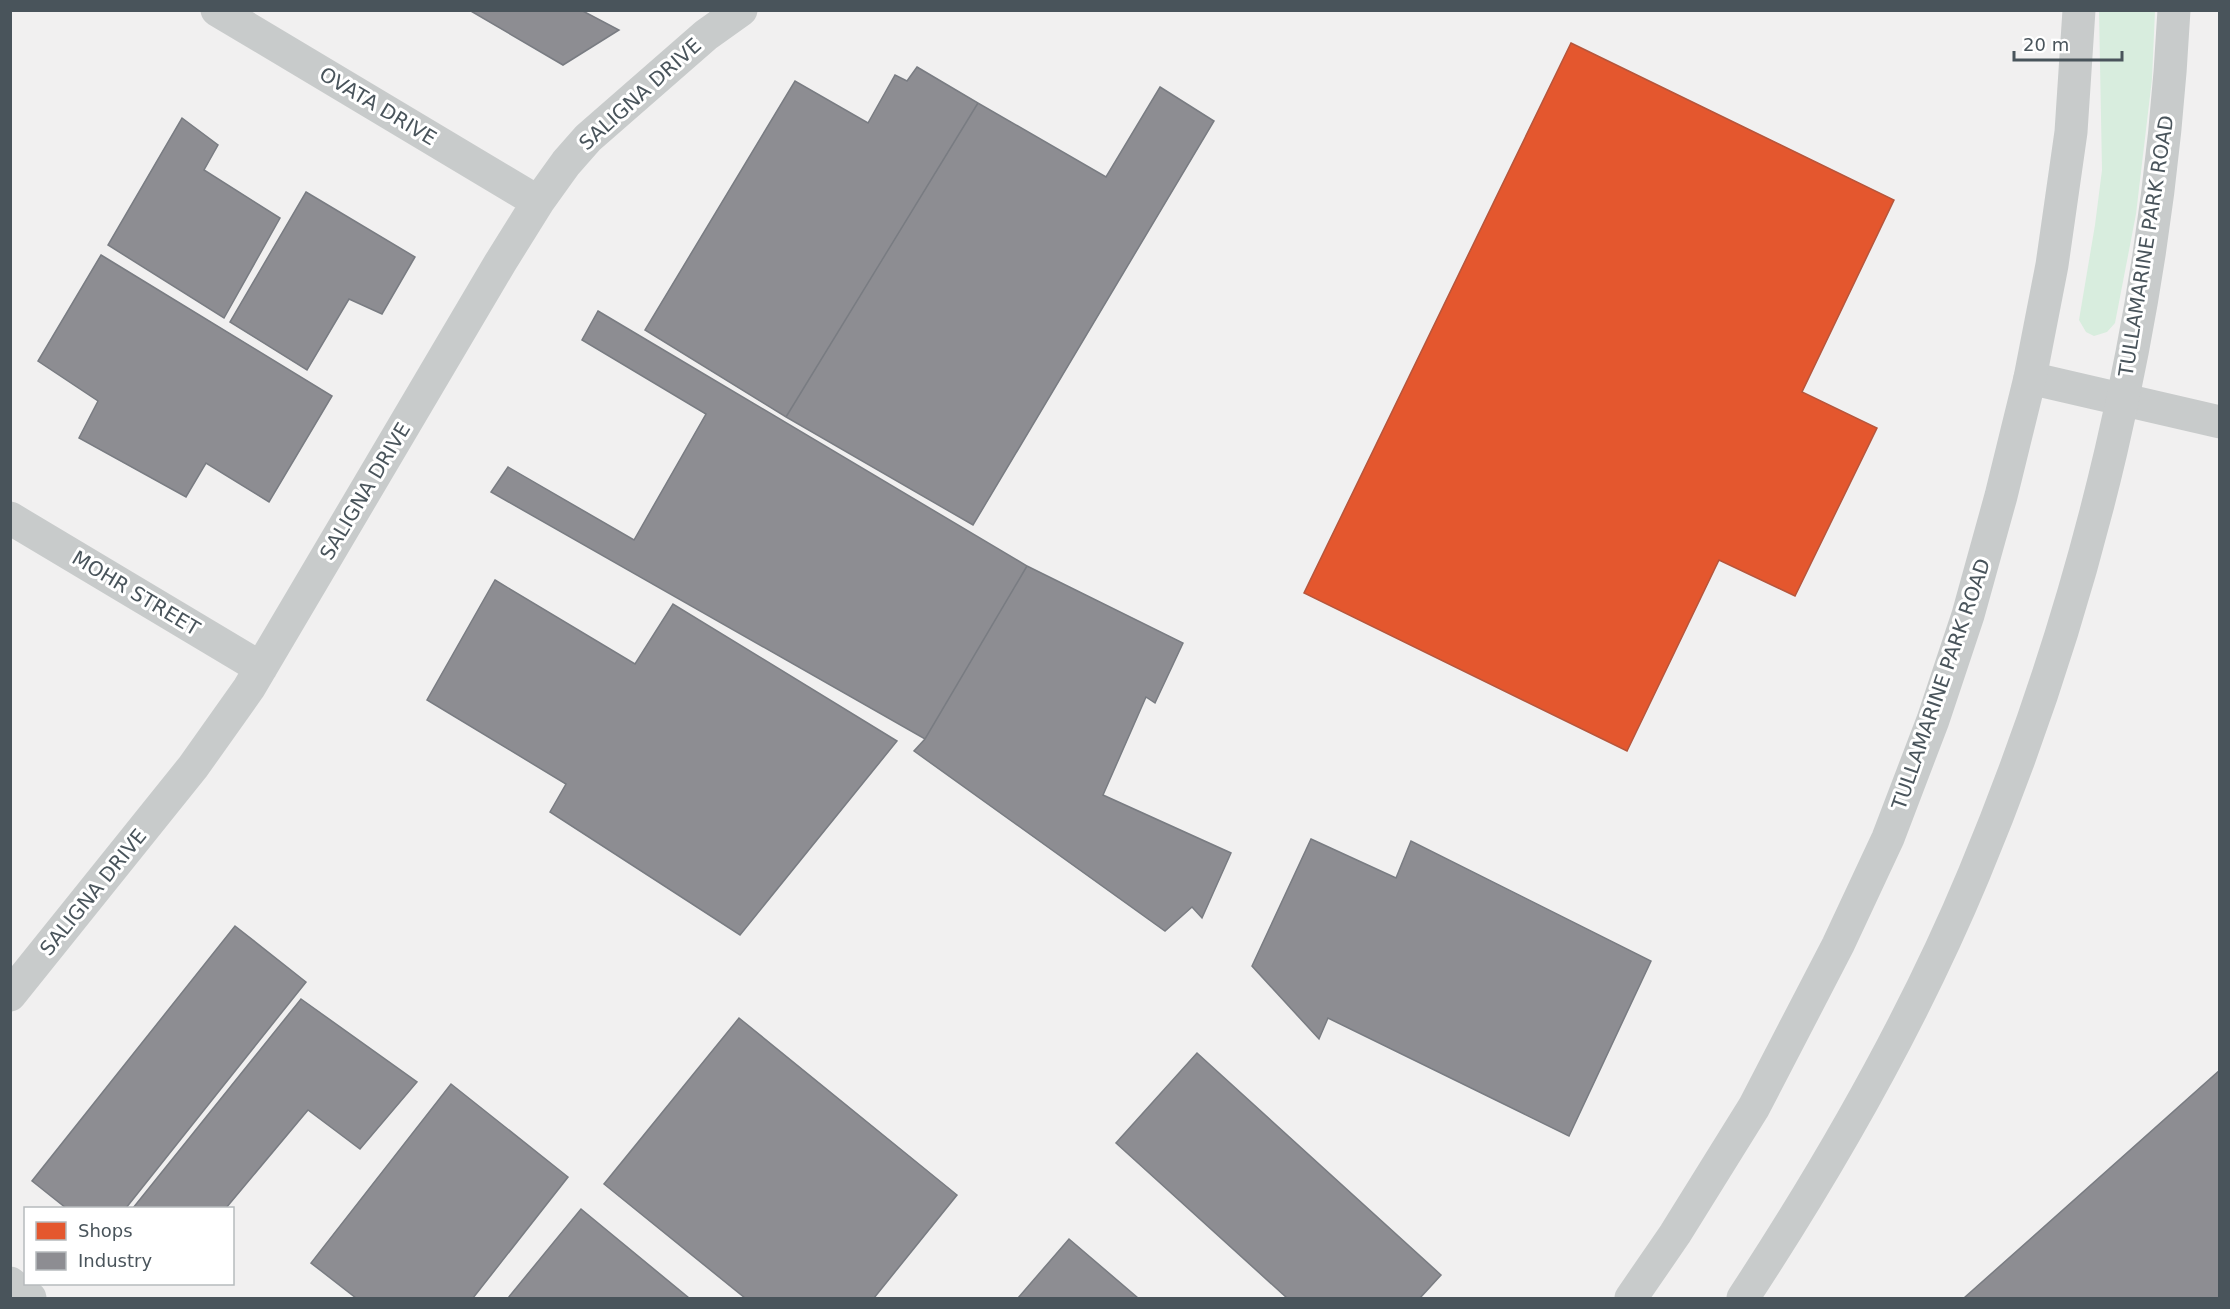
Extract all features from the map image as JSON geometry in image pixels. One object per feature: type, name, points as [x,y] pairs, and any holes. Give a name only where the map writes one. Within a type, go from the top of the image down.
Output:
[{"type":"street","name":"OVATA DRIVE","points":[[217,10],[538,202]]},
{"type":"street","name":"SALIGNA DRIVE","points":[[10,995],[193,767],[249,688],[538,202],[566,163],[588,138],[706,35],[741,10]]},
{"type":"street","name":"TULLAMARINE PARK ROAD","points":[[1631,1299],[1675,1234],[1754,1107],[1838,945],[1888,838],[1933,720],[1968,615],[2001,496],[2030,378],[2052,264],[2071,132],[2079,10]]},
{"type":"street","name":"TULLAMARINE PARK ROAD","points":[[1743,1299],[1842,1140],[1935,961],[1973,876],[2015,771],[2058,644],[2095,514],[2122,400],[2148,258],[2166,124],[2174,10]]},
{"type":"street","points":[[2030,378],[2220,422]]},
{"type":"street","name":"MOHR STREET","points":[[10,518],[261,668]]},
{"type":"street","points":[[10,1283],[30,1299]]},
{"type":"green space","points":[[2099,11],[2155,11],[2152,79],[2136,214],[2115,323],[2107,332],[2094,336],[2086,332],[2079,320],[2102,170]]},
{"type":"building: Shops","points":[[1571,43],[1894,200],[1802,392],[1877,428],[1795,596],[1719,560],[1627,751],[1304,593]]},
{"type":"building: Industry","points":[[469,10],[581,10],[619,30],[563,65]]},
{"type":"building: Industry","points":[[917,67],[978,103],[786,417],[645,330],[795,81],[868,123],[895,75],[907,81]]},
{"type":"building: Industry","points":[[1160,87],[1214,121],[973,525],[786,417],[978,103],[1106,177]]},
{"type":"building: Industry","points":[[182,118],[218,145],[204,170],[280,218],[224,318],[108,245]]},
{"type":"building: Industry","points":[[306,192],[415,257],[382,314],[349,299],[307,370],[230,322]]},
{"type":"building: Industry","points":[[101,255],[332,396],[269,502],[206,463],[186,497],[79,438],[98,401],[38,361]]},
{"type":"building: Industry","points":[[598,311],[1027,566],[925,739],[491,492],[508,467],[634,540],[706,414],[582,340]]},
{"type":"building: Industry","points":[[1027,566],[1183,643],[1155,703],[1146,697],[1103,795],[1231,853],[1202,918],[1192,907],[1165,931],[914,751],[925,739]]},
{"type":"building: Industry","points":[[495,580],[635,664],[673,604],[897,741],[740,935],[550,812],[566,784],[427,700]]},
{"type":"building: Industry","points":[[1311,839],[1396,878],[1411,841],[1651,961],[1569,1136],[1328,1018],[1319,1039],[1252,966]]},
{"type":"building: Industry","points":[[235,926],[306,982],[127,1207],[65,1207],[32,1181]]},
{"type":"building: Industry","points":[[301,999],[417,1082],[360,1149],[308,1110],[227,1207],[134,1207]]},
{"type":"building: Industry","points":[[739,1018],[957,1195],[874,1298],[745,1298],[604,1184]]},
{"type":"building: Industry","points":[[1197,1053],[1441,1275],[1420,1298],[1287,1298],[1116,1143]]},
{"type":"building: Industry","points":[[2220,1070],[2220,1298],[1964,1298]]},
{"type":"building: Industry","points":[[451,1084],[568,1177],[473,1298],[356,1298],[311,1263]]},
{"type":"building: Industry","points":[[581,1209],[689,1298],[508,1298]]},
{"type":"building: Industry","points":[[1069,1239],[1138,1298],[1018,1298]]}]
